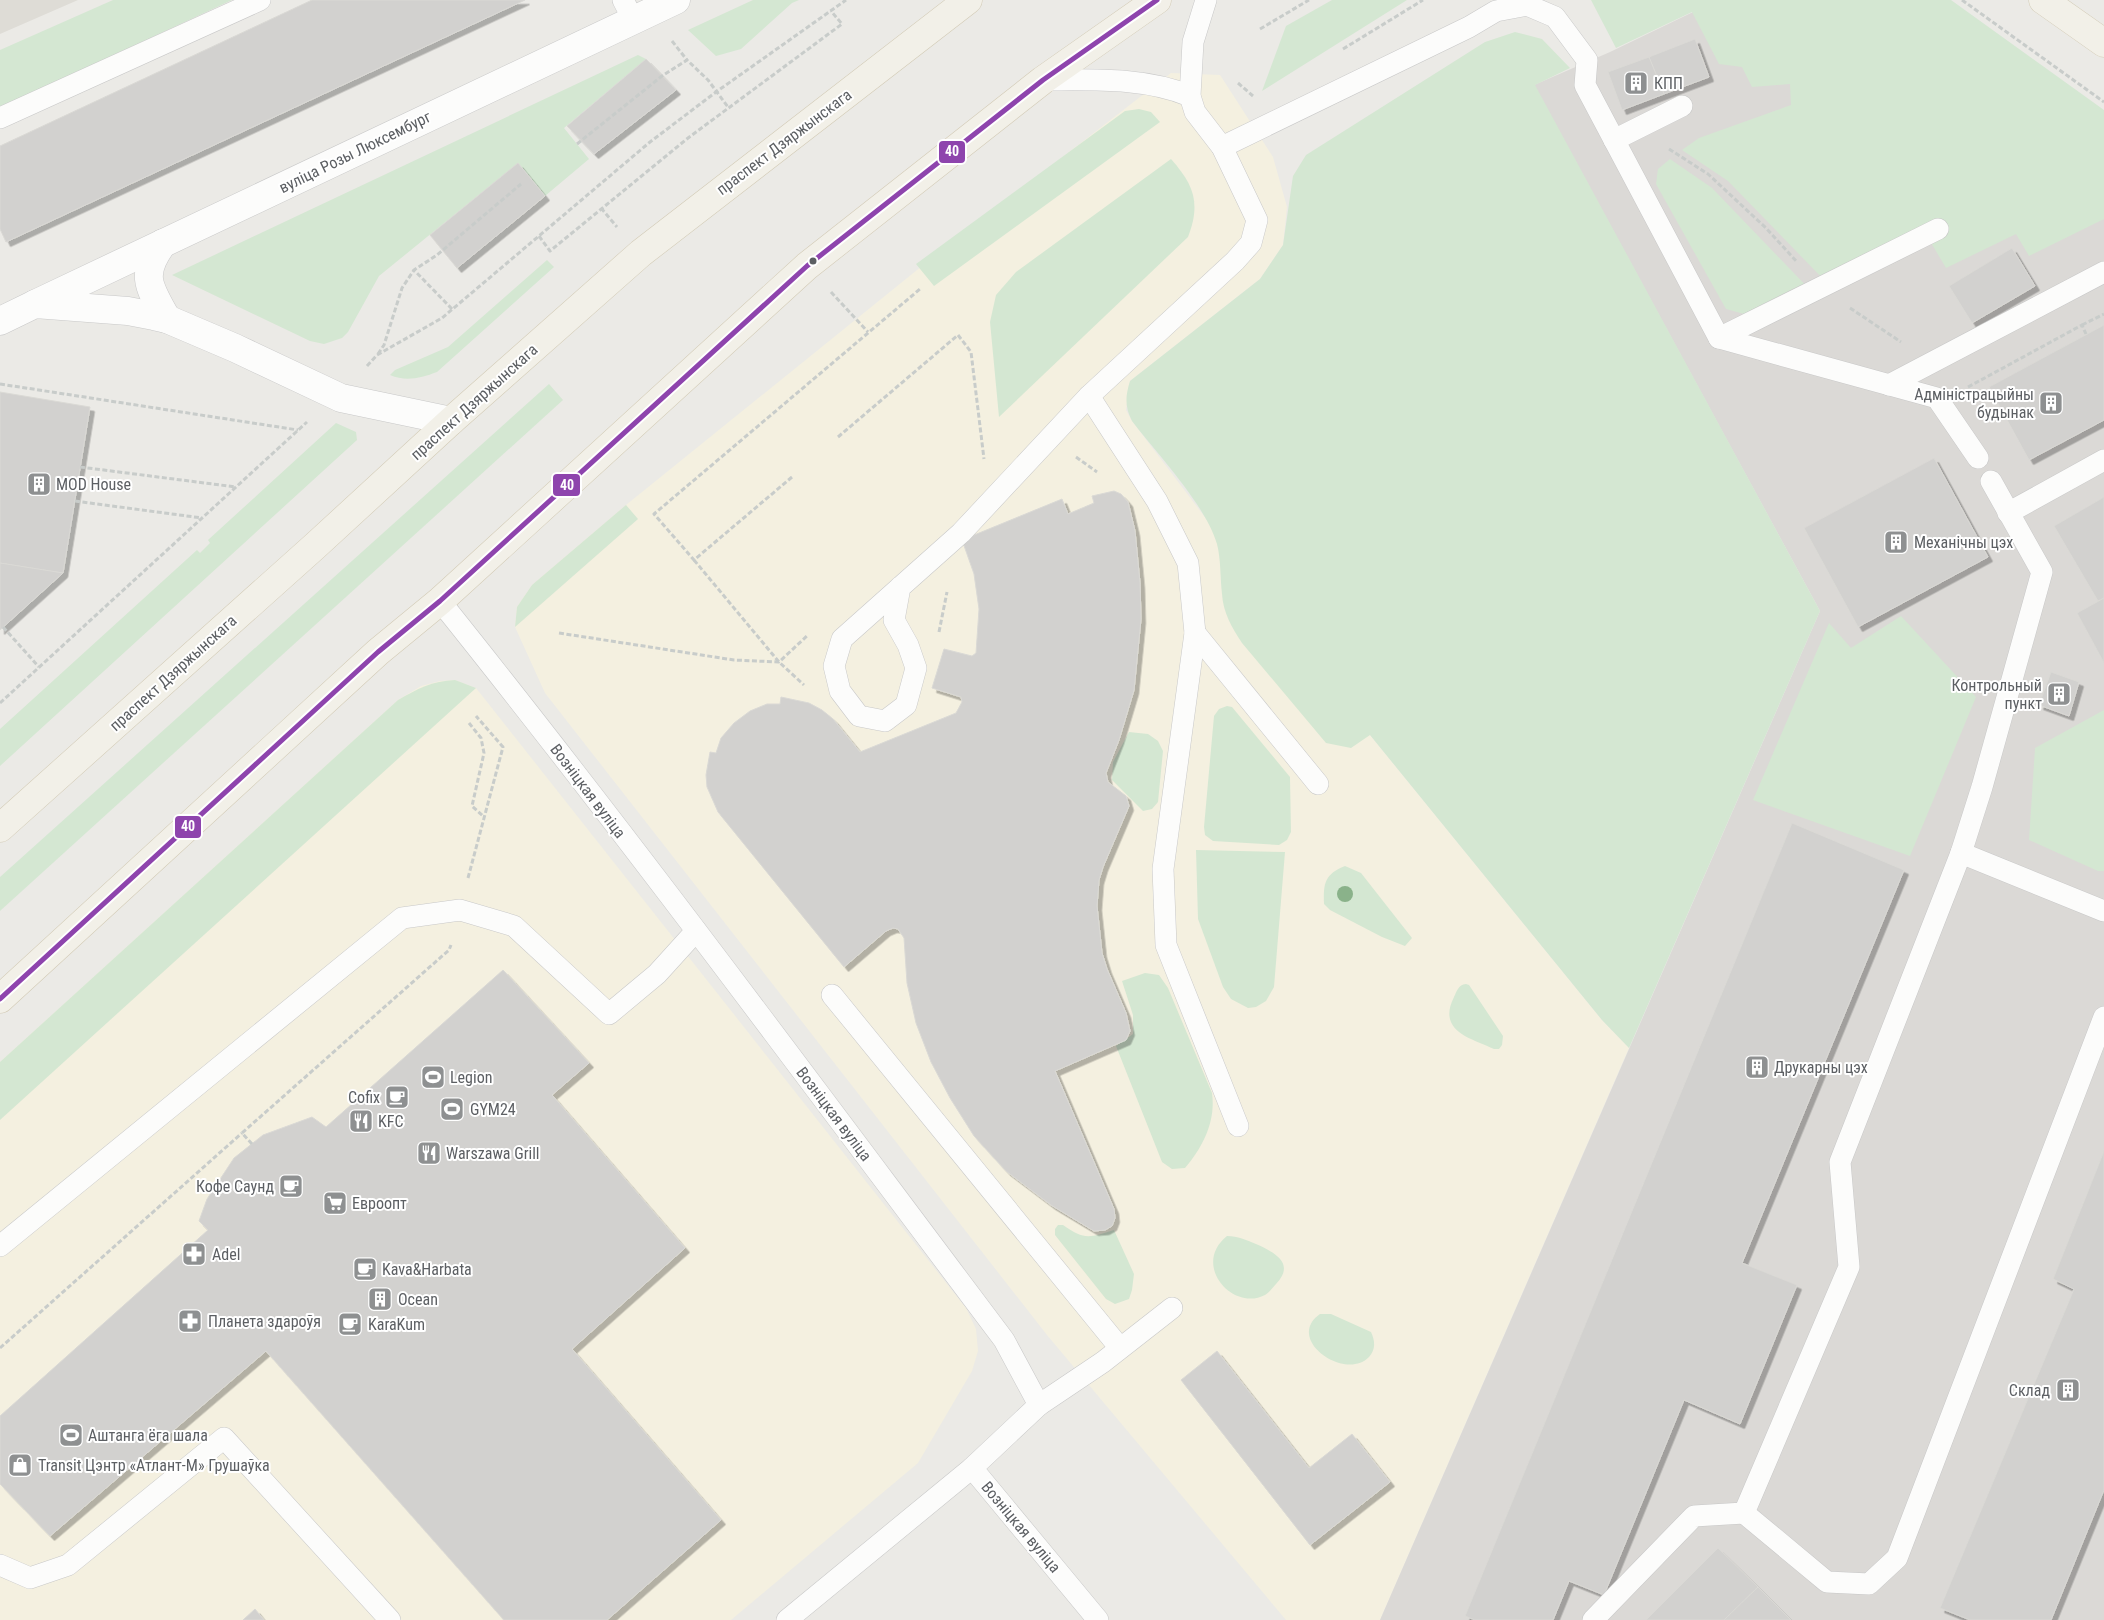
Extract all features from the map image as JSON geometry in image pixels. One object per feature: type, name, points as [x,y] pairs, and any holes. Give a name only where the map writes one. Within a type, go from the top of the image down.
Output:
[{"type":"main road","name":"праспект Дзяржынскага","points":[[0,828],[315,546],[451,421],[641,253],[968,0]]},
{"type":"main road","points":[[0,999],[378,652],[440,602],[807,266],[1043,80],[1156,0]]},
{"type":"main road","points":[[2043,0],[2104,43]]},
{"type":"street","name":"вуліца Розы Люксембург","points":[[0,321],[163,243],[628,9],[676,0]]},
{"type":"street","points":[[163,243],[152,258],[148,272],[152,293],[167,319]]},
{"type":"street","points":[[35,304],[128,311],[167,319],[235,348],[341,398],[451,421]]},
{"type":"lane","points":[[0,118],[260,0]]},
{"type":"lane","points":[[1192,104],[1193,42],[1206,0]]},
{"type":"lane","points":[[1222,146],[1469,27],[1496,11],[1527,5],[1555,17],[1588,60],[1585,85],[1719,338],[1937,398],[1978,458]]},
{"type":"lane","points":[[900,587],[894,620],[908,645],[916,668],[906,705],[885,721],[859,716],[840,690],[834,666],[842,639],[900,587],[961,533],[1090,396],[1235,261],[1251,243],[1257,220],[1222,146],[1192,104],[1170,88],[1133,82],[1043,80]]},
{"type":"lane","points":[[1614,140],[1682,106]]},
{"type":"lane","points":[[1719,338],[1938,229]]},
{"type":"lane","points":[[1889,385],[2104,272]]},
{"type":"lane","points":[[1090,396],[1157,501],[1188,563],[1195,633],[1163,869],[1166,945],[1238,1126]]},
{"type":"lane","points":[[2008,513],[2104,460]]},
{"type":"lane","points":[[1744,1514],[1849,1267],[1840,1162],[1961,853],[1982,786],[2042,572],[1991,481]]},
{"type":"lane","name":"Возніцкая вуліца","points":[[440,602],[514,694],[696,931],[1004,1340],[1039,1405],[972,1468],[1098,1620]]},
{"type":"lane","points":[[1195,633],[1318,784]]},
{"type":"lane","points":[[1961,853],[2104,911]]},
{"type":"lane","points":[[0,1246],[402,918],[460,910],[514,926],[609,1014],[657,974],[696,931]]},
{"type":"lane","points":[[832,995],[1120,1348]]},
{"type":"lane","points":[[1593,1620],[1694,1516],[1744,1514],[1827,1582],[1869,1584],[1897,1558],[2104,1017]]},
{"type":"lane","points":[[1039,1405],[1120,1348],[1172,1308]]},
{"type":"lane","points":[[0,1565],[30,1578],[68,1565],[224,1438],[390,1620]]},
{"type":"lane","points":[[787,1620],[972,1468]]},
{"type":"path","points":[[377,355],[442,318],[650,142],[716,92],[846,0]]},
{"type":"path","points":[[1260,29],[1309,0]]},
{"type":"path","points":[[1962,0],[2104,102]]},
{"type":"path","points":[[539,236],[550,251],[652,166],[728,107],[842,24],[831,11]]},
{"type":"path","points":[[577,144],[662,76],[687,60],[708,80],[728,107]]},
{"type":"path","points":[[363,370],[384,345],[402,288],[414,270],[437,255],[521,184]]},
{"type":"path","points":[[807,266],[868,332]]},
{"type":"path","points":[[414,270],[452,309]]},
{"type":"path","points":[[807,688],[779,662],[654,514],[920,289]]},
{"type":"path","points":[[2082,325],[2104,314]]},
{"type":"path","points":[[838,437],[958,335],[971,352],[986,468]]},
{"type":"path","points":[[0,384],[298,430]]},
{"type":"path","points":[[0,703],[313,417]]},
{"type":"path","points":[[1073,455],[1099,473]]},
{"type":"path","points":[[80,467],[236,487]]},
{"type":"path","points":[[694,560],[792,477]]},
{"type":"path","points":[[75,501],[202,518]]},
{"type":"path","points":[[938,638],[947,590]]},
{"type":"path","points":[[3,627],[39,667]]},
{"type":"path","points":[[559,634],[734,660],[779,662]]},
{"type":"path","points":[[0,1348],[449,950],[483,816],[503,747],[476,716]]},
{"type":"path","points":[[469,722],[481,738],[484,753],[472,806],[483,816]]},
{"type":"path","points":[[242,1133],[252,1144]]},
{"type":"shaded area","points":[[0,0],[78,0],[0,34]]},
{"type":"shaded area","points":[[1718,0],[1872,1],[2104,181],[2104,1620],[1380,1620],[1820,611],[1534,85],[1610,52]]},
{"type":"shaded area","points":[[1171,73],[1220,75],[1273,157],[1287,207],[1283,245],[1260,279],[1130,381],[1126,410],[1132,421],[1370,735],[1602,1020],[1629,1048],[1380,1620],[1286,1620],[1047,1335],[545,693],[515,627],[517,607],[532,585],[626,505],[922,266]]},
{"type":"shaded area","points":[[455,680],[476,688],[966,1308],[976,1329],[978,1351],[972,1371],[918,1463],[731,1620],[0,1620],[0,1062],[398,700],[421,686],[440,681]]},
{"type":"green space","points":[[113,0],[232,0],[0,108],[0,50]]},
{"type":"green space","points":[[753,0],[799,0],[792,3],[741,49],[716,56],[688,30]]},
{"type":"green space","points":[[1332,0],[1407,0],[1262,91],[1286,26]]},
{"type":"green space","points":[[1591,0],[1951,0],[2104,110],[2104,219],[2029,256],[2016,234],[1946,268],[1930,241],[1829,285],[1728,181],[1682,150],[1699,138],[1791,105],[1790,84],[1752,87],[1742,67],[1719,64],[1692,12],[1616,48]]},
{"type":"green space","points":[[1515,32],[1542,39],[1570,68],[1535,85],[1820,611],[1629,1048],[1602,1020],[1370,735],[1351,748],[1326,743],[1242,643],[1224,607],[1217,544],[1211,529],[1192,496],[1132,421],[1127,406],[1127,392],[1130,381],[1260,279],[1283,245],[1293,176],[1306,155],[1485,42]]},
{"type":"green space","points":[[638,55],[646,59],[564,128],[589,159],[545,196],[518,163],[379,276],[348,332],[342,338],[324,344],[310,341],[172,275]]},
{"type":"green space","points":[[1139,109],[1151,112],[1160,122],[934,286],[916,264],[1125,111]]},
{"type":"green space","points":[[1171,159],[1185,177],[1193,195],[1194,214],[1188,237],[999,417],[990,322],[996,295],[1016,272]]},
{"type":"green space","points":[[1670,159],[1712,188],[1813,293],[1744,314],[1726,309],[1656,184],[1658,169]]},
{"type":"green space","points":[[547,260],[554,267],[437,372],[414,378],[390,375],[395,370],[448,347]]},
{"type":"green space","points":[[549,384],[563,400],[0,911],[0,877]]},
{"type":"green space","points":[[336,423],[356,432],[357,440],[0,766],[0,729],[197,550],[200,553],[210,543],[208,540]]},
{"type":"green space","points":[[626,505],[638,519],[515,627],[517,607],[532,585]]},
{"type":"green space","points":[[1901,616],[1976,697],[1910,856],[1753,800],[1829,623],[1851,648]]},
{"type":"green space","points":[[455,680],[476,688],[0,1120],[0,1062],[398,700],[425,686]]},
{"type":"green space","points":[[1227,706],[1232,707],[1290,777],[1291,832],[1287,840],[1279,845],[1213,841],[1205,835],[1204,827],[1214,716],[1219,709]]},
{"type":"green space","points":[[2104,710],[2104,871],[2098,871],[2029,840],[2035,748]]},
{"type":"green space","points":[[1129,732],[1148,734],[1158,741],[1163,751],[1158,802],[1152,809],[1143,811],[1112,780],[1113,762]]},
{"type":"green space","points":[[1196,850],[1285,852],[1274,987],[1266,1001],[1256,1007],[1248,1008],[1231,999],[1223,987],[1198,919]]},
{"type":"green space","points":[[1345,866],[1361,873],[1412,938],[1405,946],[1382,937],[1330,910],[1324,904],[1324,890],[1329,876]]},
{"type":"green space","points":[[1145,973],[1159,975],[1168,988],[1212,1093],[1212,1114],[1207,1133],[1185,1168],[1172,1169],[1162,1162],[1116,1046],[1133,1034],[1133,1015],[1122,981]]},
{"type":"green space","points":[[1466,984],[1469,985],[1503,1036],[1502,1045],[1499,1049],[1494,1049],[1466,1037],[1453,1025],[1450,1018],[1450,1009],[1458,989]]},
{"type":"green space","points":[[1058,1225],[1063,1225],[1076,1233],[1087,1236],[1114,1230],[1134,1274],[1129,1299],[1115,1304],[1106,1299],[1055,1235],[1055,1229]]},
{"type":"green space","points":[[1227,1236],[1238,1237],[1256,1244],[1280,1259],[1284,1270],[1282,1277],[1265,1295],[1253,1299],[1240,1297],[1220,1283],[1215,1272],[1213,1260],[1217,1248]]},
{"type":"green space","points":[[1320,1314],[1331,1314],[1371,1332],[1374,1345],[1369,1357],[1359,1363],[1346,1364],[1333,1361],[1322,1354],[1313,1345],[1309,1335],[1311,1324]]},
{"type":"building","points":[[312,0],[525,0],[6,242],[0,229],[0,146]]},
{"type":"building","points":[[1695,39],[1709,77],[1664,94],[1649,57]]},
{"type":"building","name":"КПП","points":[[1649,57],[1664,94],[1622,110],[1608,72]]},
{"type":"building","points":[[646,59],[676,90],[594,154],[567,126]]},
{"type":"building","points":[[518,163],[545,196],[457,268],[430,235]]},
{"type":"building","points":[[2012,248],[2035,286],[1972,323],[1949,286]]},
{"type":"building","name":"Адміністрацыйны будынак","points":[[2104,325],[2104,420],[2029,460],[1989,387]]},
{"type":"building","name":"MOD House","points":[[0,392],[90,407],[63,573],[0,563]]},
{"type":"building","name":"Механічны цэх","points":[[1934,458],[1988,557],[1858,627],[1804,528]]},
{"type":"building","points":[[1114,491],[1121,494],[1128,502],[1135,531],[1141,619],[1134,690],[1119,740],[1106,773],[1108,782],[1126,796],[1129,806],[1103,867],[1099,880],[1097,906],[1102,953],[1126,1013],[1130,1031],[1126,1040],[1055,1071],[1114,1209],[1115,1218],[1112,1226],[1105,1230],[1094,1231],[1051,1205],[1006,1171],[974,1136],[950,1098],[931,1062],[916,1023],[907,983],[904,938],[898,929],[893,928],[886,931],[844,967],[718,812],[707,787],[706,775],[710,752],[716,753],[721,738],[734,723],[750,711],[767,704],[780,704],[781,697],[809,703],[822,710],[833,719],[860,752],[956,713],[962,702],[961,697],[932,688],[944,649],[972,656],[976,653],[979,609],[974,574],[962,540],[1062,499],[1068,514],[1094,503],[1092,496]]},
{"type":"building","points":[[2104,497],[2104,598],[2098,601],[2054,526]]},
{"type":"building","points":[[0,563],[63,573],[0,630]]},
{"type":"building","points":[[2104,598],[2104,663],[2077,613]]},
{"type":"building","name":"Контрольный пункт","points":[[2051,672],[2079,682],[2069,716],[2039,705]]},
{"type":"building","name":"Друкарны цэх","points":[[1792,823],[1904,870],[1742,1263],[1797,1285],[1740,1424],[1684,1400],[1604,1595],[1569,1581],[1553,1620],[1475,1620],[1465,1616]]},
{"type":"building","name":"Ocean","points":[[503,970],[589,1063],[552,1095],[685,1248],[572,1349],[721,1520],[607,1620],[504,1620],[266,1351],[50,1536],[0,1484],[0,1416],[208,1230],[199,1221],[207,1199],[234,1158],[263,1135],[312,1117],[326,1127]]},
{"type":"building","name":"Склад","points":[[2104,1151],[2104,1490],[2051,1620],[1970,1620],[1940,1608],[2074,1289],[2053,1279]]},
{"type":"building","points":[[1217,1351],[1309,1468],[1352,1434],[1390,1482],[1310,1545],[1181,1380]]},
{"type":"building","points":[[1718,1548],[1758,1587],[1724,1620],[1646,1620]]},
{"type":"building","points":[[1758,1587],[1791,1620],[1724,1620]]},
{"type":"building","points":[[255,1609],[264,1620],[243,1620]]},
{"type":"transit line","name":"40","points":[[0,999],[378,652],[440,601],[807,266],[1043,80],[1157,0]]},
{"type":"place","name":"КПП","points":[[1636,83]]},
{"type":"place","name":"Адміністрацыйны будынак","points":[[2051,403]]},
{"type":"place","name":"MOD House","points":[[39,484]]},
{"type":"place","name":"Механічны цэх","points":[[1896,542]]},
{"type":"place","name":"Контрольный пункт","points":[[2059,694]]},
{"type":"place","name":"Друкарны цэх","points":[[1757,1067]]},
{"type":"place","name":"Legion","points":[[433,1077]]},
{"type":"place","name":"Cofix","points":[[397,1097]]},
{"type":"place","name":"GYM24","points":[[452,1109]]},
{"type":"place","name":"KFC","points":[[361,1121]]},
{"type":"place","name":"Warszawa Grill","points":[[429,1153]]},
{"type":"place","name":"Кофе Саунд","points":[[291,1186]]},
{"type":"place","name":"Евроопт","points":[[335,1203]]},
{"type":"place","name":"Adel","points":[[194,1254]]},
{"type":"place","name":"Kava&Harbata","points":[[365,1269]]},
{"type":"place","name":"Ocean","points":[[380,1299]]},
{"type":"place","name":"Планета здароўя","points":[[190,1321]]},
{"type":"place","name":"KaraKum","points":[[350,1324]]},
{"type":"place","name":"Склад","points":[[2068,1390]]},
{"type":"place","name":"Аштанга ёга шала","points":[[71,1435]]},
{"type":"place","name":"Transit Цэнтр «Атлант-М» Грушаўка","points":[[20,1465]]}]
